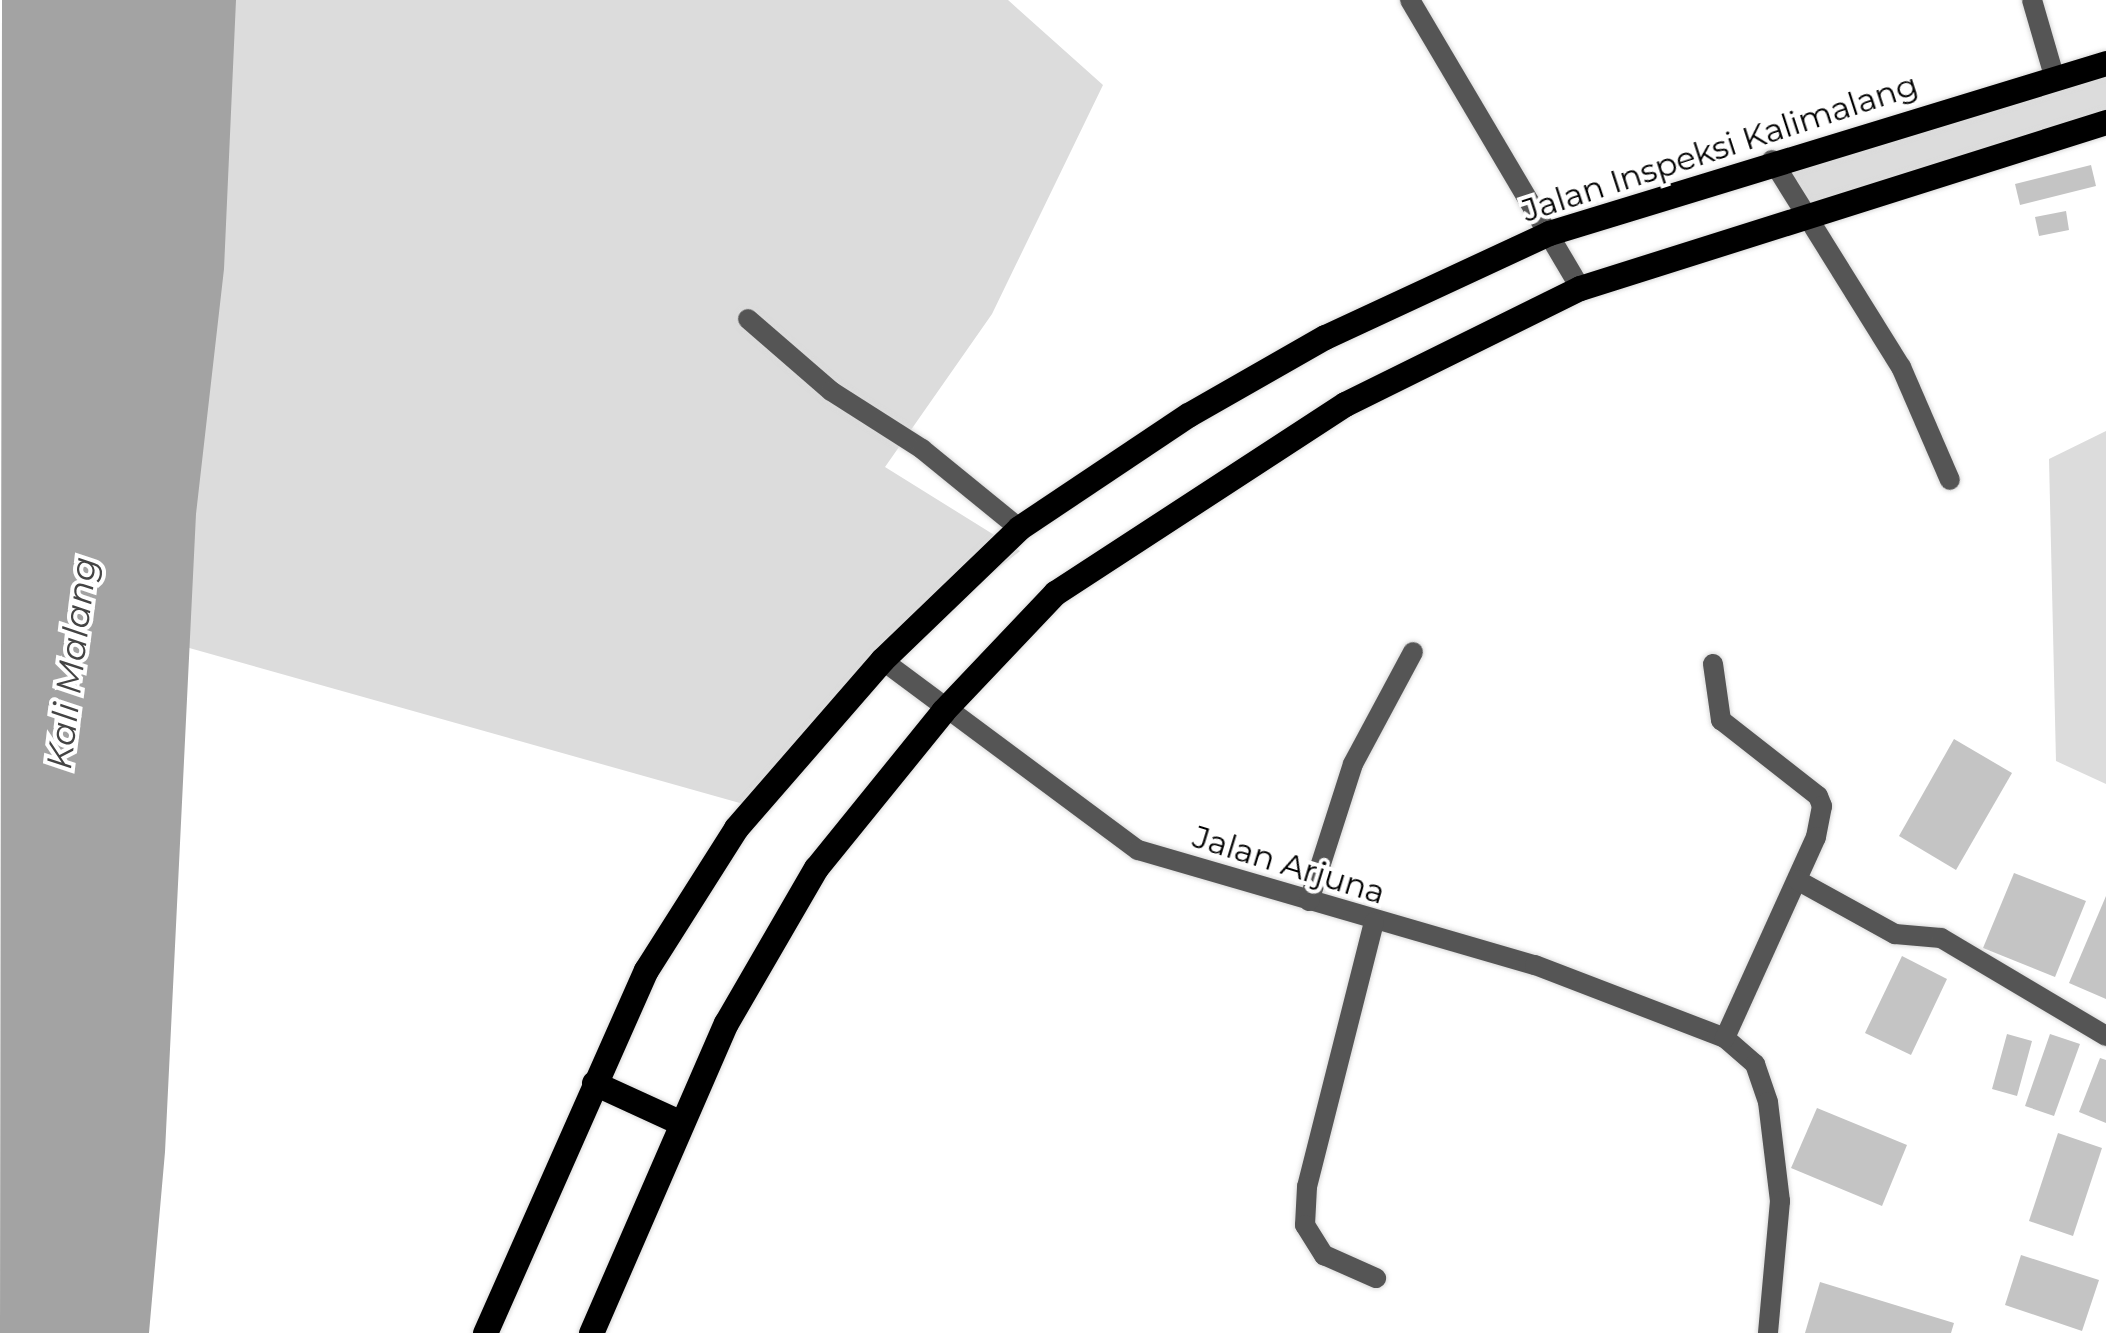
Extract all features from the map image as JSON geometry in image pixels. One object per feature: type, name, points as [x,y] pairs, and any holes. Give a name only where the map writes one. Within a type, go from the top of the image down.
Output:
[{"type":"main road","name":"Jalan Inspeksi Kalimalang","points":[[485,1333],[646,970],[736,828],[882,660],[1019,528],[1188,415],[1325,337],[1548,233],[1772,160],[2106,63]]},
{"type":"main road","points":[[591,1333],[679,1122],[726,1023],[816,868],[944,711],[1056,592],[1126,541],[1345,404],[1580,288],[1805,213],[2106,122]]},
{"type":"main road","points":[[594,1083],[679,1122]]},
{"type":"street","points":[[1410,0],[1580,288]]},
{"type":"street","points":[[2032,0],[2055,79]]},
{"type":"street","points":[[1772,160],[1900,367],[1950,480]]},
{"type":"street","points":[[748,319],[832,391],[922,449],[1019,528]]},
{"type":"street","points":[[1309,901],[1353,764],[1382,700],[1413,652]]},
{"type":"street","name":"Jalan Arjuna","points":[[882,660],[944,711],[1138,850],[1535,966],[1725,1038]]},
{"type":"street","points":[[1713,664],[1721,720],[1818,796],[1820,824],[1725,1038],[1755,1064],[1768,1102],[1780,1201],[1768,1333]]},
{"type":"street","points":[[1797,880],[1894,934],[1940,938],[2106,1036]]},
{"type":"street","points":[[1374,922],[1307,1187],[1305,1225],[1324,1255],[1376,1278]]},
{"type":"shaded area","points":[[187,0],[1008,0],[1103,85],[992,314],[885,467],[1020,551],[882,660],[754,807],[72,615]]},
{"type":"shaded area","points":[[2106,63],[2106,122],[1805,213],[1772,160]]},
{"type":"shaded area","points":[[2106,431],[2106,784],[2056,761],[2049,459]]},
{"type":"water","name":"Kali Malang","points":[[2,0],[236,0],[224,269],[196,514],[165,1152],[149,1333],[0,1333]]},
{"type":"building","points":[[2091,165],[2096,186],[2020,205],[2015,184]]},
{"type":"building","points":[[2066,211],[2069,230],[2039,236],[2035,217]]},
{"type":"building","points":[[1954,739],[2012,773],[1956,870],[1899,836]]},
{"type":"building","points":[[2014,873],[2086,901],[2055,977],[1983,948]]},
{"type":"building","points":[[2106,896],[2106,999],[2069,983]]},
{"type":"building","points":[[1902,956],[1947,979],[1911,1055],[1865,1033]]},
{"type":"building","points":[[2007,1034],[2032,1041],[2017,1096],[1992,1089]]},
{"type":"building","points":[[2050,1034],[2080,1044],[2054,1116],[2025,1106]]},
{"type":"building","points":[[2100,1058],[2106,1060],[2106,1123],[2079,1112]]},
{"type":"building","points":[[1817,1108],[1907,1145],[1882,1206],[1791,1168]]},
{"type":"building","points":[[2058,1133],[2102,1148],[2073,1236],[2029,1221]]},
{"type":"building","points":[[2021,1255],[2099,1280],[2082,1331],[2005,1305]]},
{"type":"building","points":[[1820,1282],[1954,1323],[1951,1333],[1805,1333]]}]
